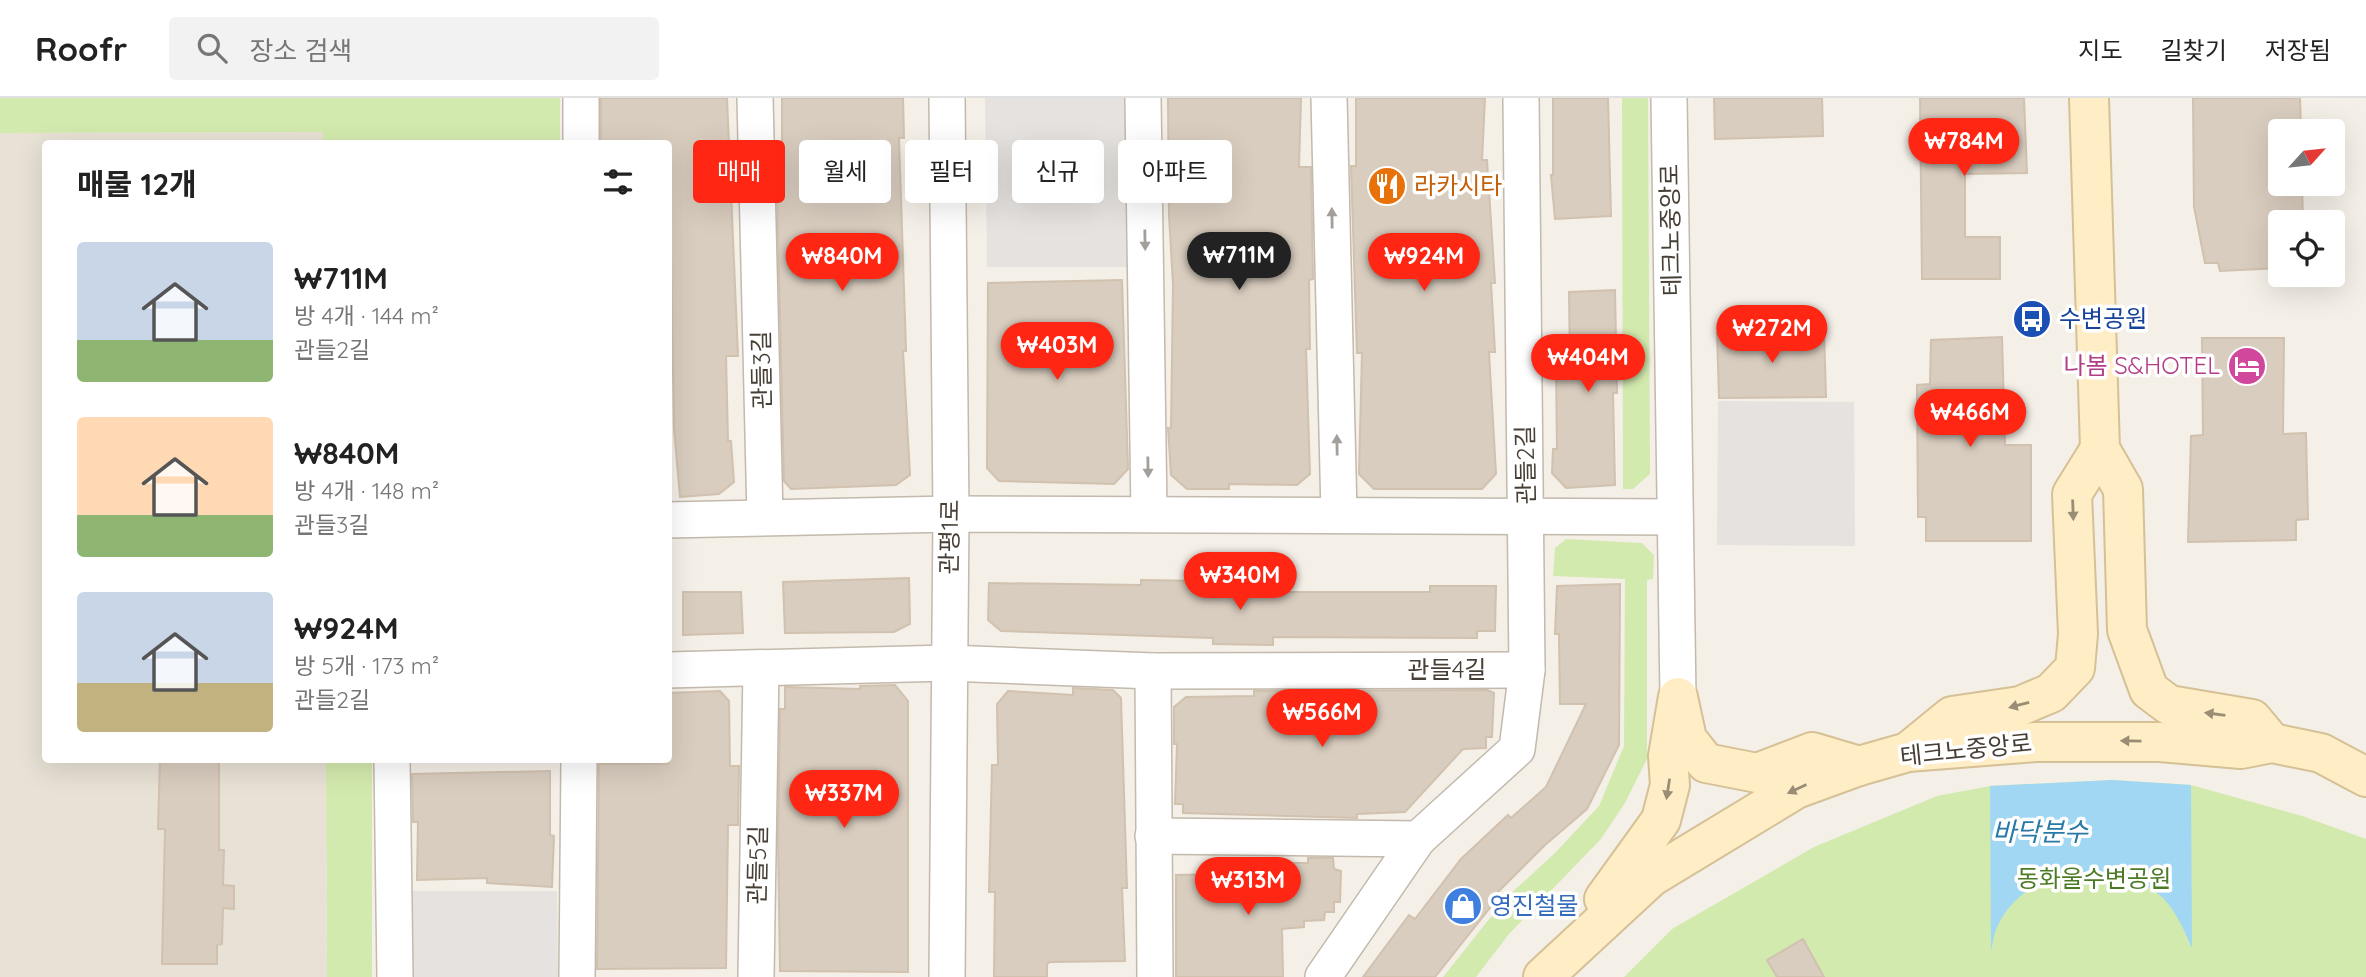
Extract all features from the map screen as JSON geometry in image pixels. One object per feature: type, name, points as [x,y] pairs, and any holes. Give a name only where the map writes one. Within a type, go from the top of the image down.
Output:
[{"type":"main road","points":[[2089,98],[2100,449],[2123,489],[2127,631],[2149,690],[2169,705],[2252,719],[2272,743]]},
{"type":"main road","points":[[1908,752],[1952,716],[2020,706],[2050,694],[2075,668],[2078,634],[2072,494],[2100,449]]},
{"type":"main road","points":[[1678,697],[1687,739],[1706,763],[1757,774],[1812,752],[1859,766]]},
{"type":"main road","points":[[1553,966],[1661,820],[1671,785],[1668,756],[1678,697]]},
{"type":"main road","name":"테크노중앙로","points":[[1553,966],[1651,877],[1796,789],[1908,752],[2036,742],[2160,742],[2241,749],[2272,743],[2321,752],[2366,777]]},
{"type":"main road","points":[[2321,752],[2366,753]]},
{"type":"street","points":[[581,98],[581,140]]},
{"type":"street","name":"관들3길","points":[[755,98],[765,517]]},
{"type":"street","name":"관평1로","points":[[947,98],[951,514],[947,977]]},
{"type":"street","points":[[1143,98],[1149,514]]},
{"type":"street","points":[[1329,98],[1339,514]]},
{"type":"street","name":"관들2길","points":[[951,514],[1339,514],[1527,518],[1521,98]]},
{"type":"street","name":"테크노중앙로","points":[[1669,98],[1678,697]]},
{"type":"street","points":[[672,520],[951,514]]},
{"type":"street","points":[[1323,977],[1418,839],[1517,749],[1527,670],[1527,518],[1675,517]]},
{"type":"street","points":[[672,670],[948,663]]},
{"type":"street","name":"관들4길","points":[[948,663],[1153,671],[1527,670]]},
{"type":"street","name":"관들5길","points":[[756,977],[761,668]]},
{"type":"street","points":[[1153,671],[1155,977]]},
{"type":"street","points":[[392,763],[395,977]]},
{"type":"street","points":[[577,977],[579,763]]},
{"type":"street","points":[[1153,836],[1418,839]]},
{"type":"shaded area","points":[[985,98],[1127,98],[1128,140],[1118,140],[1118,203],[1129,203],[1130,267],[987,267],[986,203],[998,203],[998,140],[985,140]]},
{"type":"shaded area","points":[[323,132],[323,140],[42,140],[42,763],[326,763],[327,977],[0,977],[0,133]]},
{"type":"shaded area","points":[[1718,401],[1854,402],[1855,546],[1717,545]]},
{"type":"shaded area","points":[[409,891],[557,891],[558,977],[410,977]]},
{"type":"green space","points":[[0,98],[560,98],[560,140],[323,140],[323,132],[0,133]]},
{"type":"green space","points":[[1622,98],[1648,98],[1650,474],[1633,489],[1623,489]]},
{"type":"green space","points":[[1566,539],[1642,543],[1654,555],[1653,579],[1647,580],[1647,759],[1625,803],[1601,839],[1509,934],[1476,977],[1443,977],[1506,898],[1556,852],[1599,806],[1624,746],[1625,579],[1553,576],[1555,548]]},
{"type":"green space","points":[[326,763],[372,763],[372,977],[327,977]]},
{"type":"green space","name":"동화울수변공원","points":[[2112,780],[2191,785],[2302,816],[2366,839],[2366,977],[1624,977],[1672,929],[1814,847],[1937,796],[1990,786]]},
{"type":"water","name":"바닥분수","points":[[2112,780],[2191,785],[2192,948],[2181,924],[2161,896],[2134,881],[2113,875],[2090,873],[2046,881],[2027,891],[2010,906],[1998,925],[1991,951],[1990,786]]},
{"type":"building","points":[[601,98],[727,98],[729,140],[693,140],[693,203],[731,203],[738,356],[726,356],[728,441],[731,441],[734,482],[719,494],[680,497],[674,429],[672,140],[601,140]]},
{"type":"building","points":[[782,98],[903,98],[904,138],[899,138],[906,351],[903,351],[910,475],[896,485],[791,489],[784,481],[777,203],[785,203],[785,140],[782,140]]},
{"type":"building","points":[[1168,98],[1301,98],[1299,167],[1311,167],[1313,279],[1309,280],[1310,349],[1306,349],[1310,474],[1297,485],[1229,484],[1229,489],[1187,489],[1171,475],[1168,428],[1171,428],[1173,285],[1169,203],[1232,203],[1232,140],[1168,140]]},
{"type":"building","points":[[1356,98],[1485,98],[1482,160],[1487,160],[1495,283],[1491,283],[1495,352],[1489,352],[1496,474],[1482,489],[1374,489],[1359,474],[1362,353],[1357,353],[1351,166],[1356,166]]},
{"type":"building","points":[[1553,98],[1608,98],[1611,216],[1555,219],[1551,175]]},
{"type":"building","points":[[1714,98],[1822,98],[1823,136],[1715,139]]},
{"type":"building","points":[[1920,98],[2024,98],[2027,173],[1965,174],[1965,237],[2000,237],[2000,279],[1922,279]]},
{"type":"building","points":[[2193,98],[2300,98],[2301,119],[2268,119],[2268,196],[2302,196],[2303,210],[2268,210],[2268,269],[2220,271],[2218,263],[2205,263],[2194,207]]},
{"type":"building","points":[[1122,280],[1128,469],[1114,484],[999,481],[987,468],[988,283]]},
{"type":"building","points":[[1615,290],[1615,485],[1566,488],[1552,473],[1553,449],[1557,449],[1556,367],[1570,366],[1569,292]]},
{"type":"building","points":[[1824,331],[1826,397],[1719,398],[1717,333]]},
{"type":"building","points":[[2002,337],[2005,445],[2031,445],[2031,541],[1926,541],[1926,517],[1918,517],[1917,385],[1930,384],[1931,340]]},
{"type":"building","points":[[2202,338],[2284,338],[2283,434],[2306,433],[2308,519],[2296,520],[2296,540],[2188,542],[2191,436],[2203,435]]},
{"type":"building","points":[[909,578],[910,624],[894,632],[785,633],[783,582]]},
{"type":"building","points":[[1141,580],[1203,581],[1203,592],[1430,592],[1430,586],[1496,586],[1495,631],[1477,631],[1477,638],[1273,637],[1273,645],[1213,644],[1213,638],[1001,631],[988,620],[989,583],[1141,585]]},
{"type":"building","points":[[1620,584],[1619,745],[1587,809],[1545,845],[1489,901],[1493,904],[1435,977],[1363,977],[1409,915],[1415,919],[1461,859],[1508,815],[1511,818],[1546,787],[1586,704],[1560,704],[1559,634],[1555,634],[1557,586]]},
{"type":"building","points":[[683,592],[741,592],[743,633],[683,635]]},
{"type":"building","points":[[895,685],[908,701],[908,972],[780,971],[780,709],[785,709],[785,687],[860,689],[860,686]]},
{"type":"building","points":[[1073,688],[1113,690],[1121,698],[1127,888],[1122,888],[1125,961],[1050,962],[1047,964],[1047,977],[994,977],[995,892],[989,892],[992,765],[998,765],[997,704],[1008,691],[1073,695]]},
{"type":"building","points":[[1487,690],[1494,693],[1492,737],[1486,737],[1486,748],[1463,749],[1405,812],[1357,814],[1357,818],[1183,813],[1183,804],[1175,804],[1177,744],[1174,744],[1174,707],[1186,697],[1254,696],[1254,691]]},
{"type":"building","points":[[720,691],[729,701],[730,766],[739,766],[738,825],[728,825],[726,968],[597,969],[599,764],[672,763],[672,693]]},
{"type":"building","points":[[160,763],[219,763],[219,850],[224,850],[223,885],[234,886],[234,909],[223,908],[222,944],[217,945],[217,964],[162,964],[165,829],[158,829]]},
{"type":"building","points":[[550,771],[550,835],[554,836],[552,887],[487,883],[487,878],[417,880],[418,822],[413,822],[412,774]]},
{"type":"building","points":[[1308,858],[1333,858],[1334,869],[1341,871],[1340,902],[1334,902],[1334,912],[1325,912],[1324,920],[1304,921],[1304,927],[1282,929],[1283,977],[1176,977],[1176,875],[1225,874],[1225,868],[1287,869],[1287,863],[1308,863]]},
{"type":"building","points":[[1803,939],[1824,977],[1777,977],[1767,960]]},
{"type":"place","name":"라카시타","points":[[1387,186]]},
{"type":"place","name":"수변공원","points":[[2032,319]]},
{"type":"place","name":"나봄 S&HOTEL","points":[[2247,366]]},
{"type":"place","name":"영진철물","points":[[1463,906]]}]
